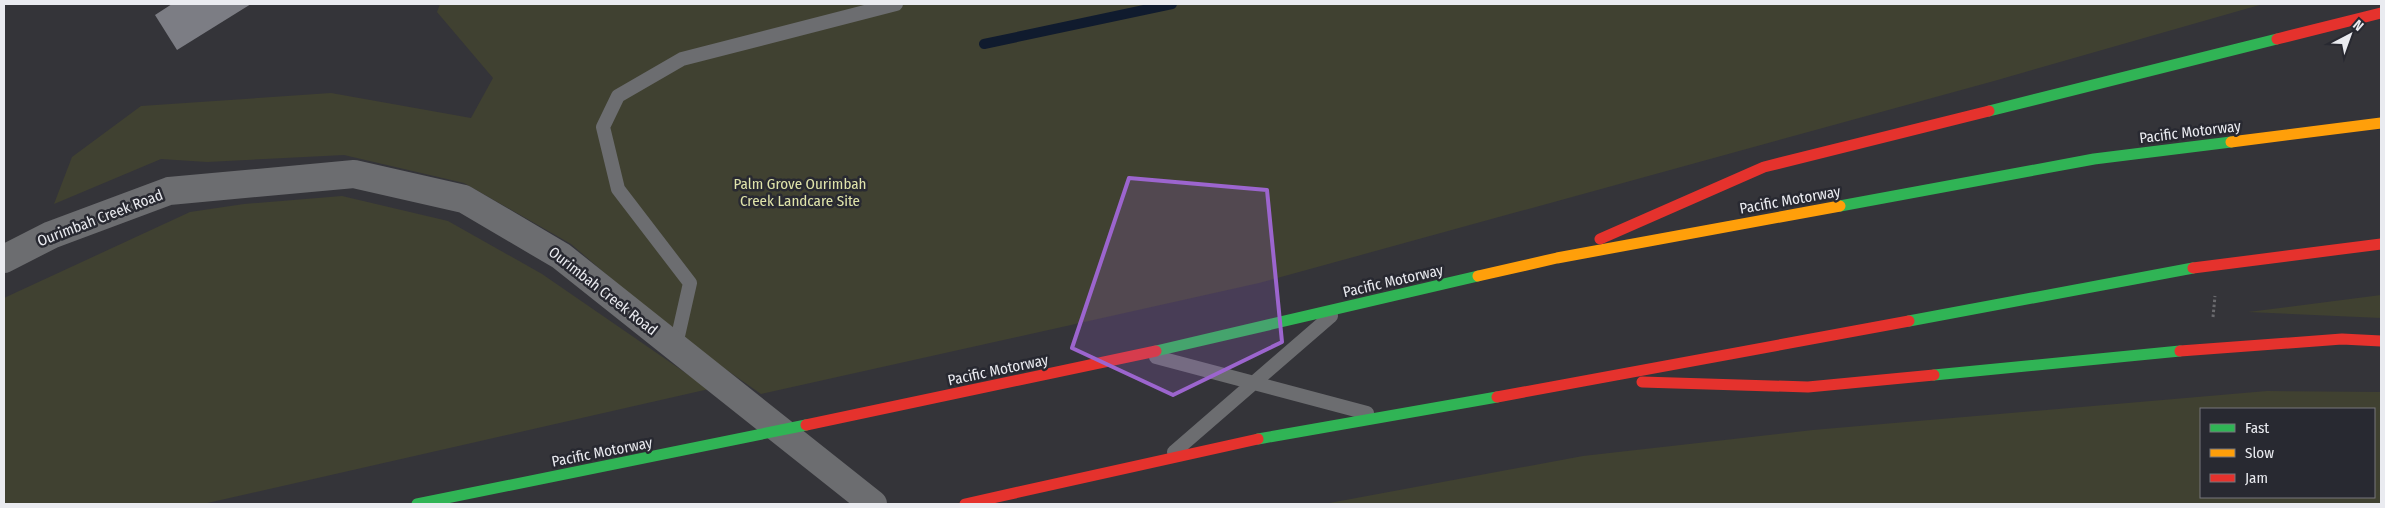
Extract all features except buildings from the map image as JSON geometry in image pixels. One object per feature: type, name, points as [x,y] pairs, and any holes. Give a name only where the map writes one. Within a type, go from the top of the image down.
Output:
[{"type":"highway","points":[[1557,258],[1764,167],[2381,13]]},
{"type":"highway","name":"Pacific Motorway","points":[[417,504],[641,460],[1145,354],[1557,258],[2094,159],[2381,123]]},
{"type":"highway","points":[[965,504],[1165,460],[1380,416],[1588,381],[2219,263],[2381,244]]},
{"type":"highway","points":[[1588,381],[1808,387],[2210,348],[2342,340],[2381,340]]},
{"type":"street","name":"Ourimbah Creek Road","points":[[4,259],[50,235],[169,191],[354,174],[464,198],[561,256],[873,504]]},
{"type":"lane","points":[[670,343],[678,336],[690,283],[618,189],[603,127],[618,96],[682,59],[896,4]]},
{"type":"lane","points":[[1165,460],[1339,308]]},
{"type":"lane","points":[[1145,354],[1380,416]]},
{"type":"path","points":[[2210,348],[2219,263]]},
{"type":"highlighted area","points":[[1129,178],[1267,190],[1282,342],[1173,395],[1072,348]]},
{"type":"green space","name":"Palm Grove Ourimbah Creek Landcare Site","points":[[440,4],[2263,4],[1994,81],[1259,283],[761,394],[678,336],[571,244],[464,183],[344,155],[207,162],[161,159],[54,204],[72,157],[141,106],[331,93],[471,118],[493,78],[437,12]]},
{"type":"green space","points":[[342,196],[448,221],[542,274],[709,389],[203,504],[4,504],[4,298],[190,212],[244,204]]},
{"type":"green space","points":[[2381,295],[2381,318],[2248,312]]},
{"type":"green space","points":[[2267,391],[2381,392],[2381,504],[1324,504],[1583,456],[1813,430]]},
{"type":"waterway","points":[[984,44],[1172,4]]},
{"type":"traffic: fast","points":[[1989,111],[2277,39]]},
{"type":"traffic: fast","points":[[1840,206],[2094,159],[2231,142]]},
{"type":"traffic: fast","points":[[1909,321],[2193,268]]},
{"type":"traffic: fast","points":[[1156,351],[1478,276]]},
{"type":"traffic: fast","points":[[1934,375],[2180,351]]},
{"type":"traffic: fast","points":[[1258,439],[1497,397]]},
{"type":"traffic: fast","points":[[417,504],[806,425]]},
{"type":"traffic: slow","points":[[2231,142],[2381,123]]},
{"type":"traffic: slow","points":[[1478,276],[1557,258],[1840,206]]},
{"type":"traffic: jam","points":[[2277,39],[2381,13]]},
{"type":"traffic: jam","points":[[1600,239],[1764,167],[1989,111]]},
{"type":"traffic: jam","points":[[2193,268],[2381,244]]},
{"type":"traffic: jam","points":[[1497,397],[1909,321]]},
{"type":"traffic: jam","points":[[2180,351],[2342,339],[2381,341]]},
{"type":"traffic: jam","points":[[806,425],[1156,351]]},
{"type":"traffic: jam","points":[[1642,382],[1808,387],[1934,375]]},
{"type":"traffic: jam","points":[[965,504],[1258,439]]}]
